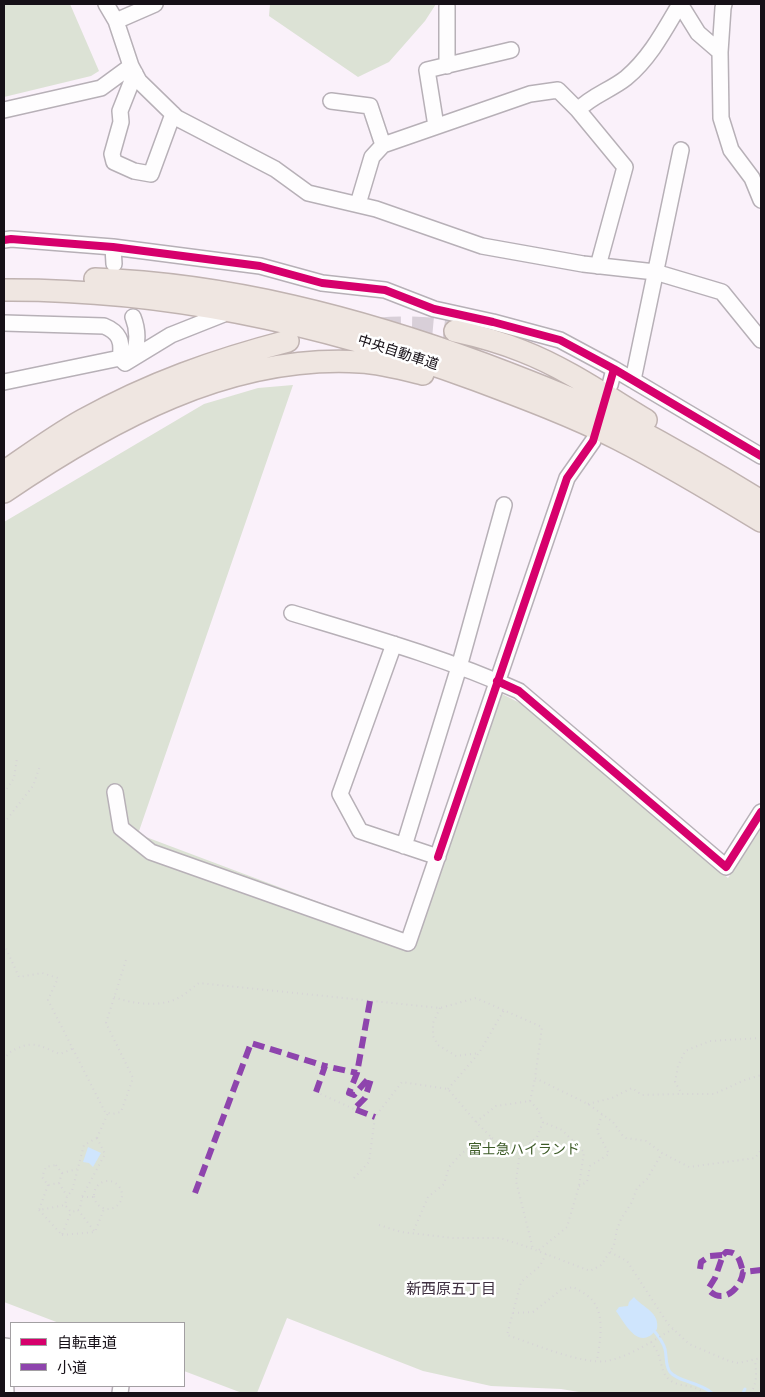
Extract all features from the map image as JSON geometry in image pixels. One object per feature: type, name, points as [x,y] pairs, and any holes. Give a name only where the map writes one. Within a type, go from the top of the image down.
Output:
[{"type":"highway","name":"中央自動車道","points":[[4,279],[141,281],[195,287],[287,304],[366,324],[450,351],[574,399],[633,428],[761,501]]},
{"type":"highway","name":"中央自動車道","points":[[4,290],[99,293],[137,297],[280,320],[352,338],[509,392],[618,439],[761,521]]},
{"type":"highway","points":[[455,331],[499,342],[552,364],[761,491]]},
{"type":"highway","points":[[4,472],[81,421],[156,383],[227,358],[288,341]]},
{"type":"highway","points":[[4,492],[90,437],[162,401],[231,377],[305,364],[362,362],[415,372],[484,392],[618,439]]},
{"type":"street","points":[[106,4],[116,21],[133,70],[139,81],[177,118],[275,169],[308,193],[376,209],[482,246],[598,266],[655,272],[722,292],[761,340]]},
{"type":"street","points":[[116,21],[155,4]]},
{"type":"street","points":[[578,110],[584,103],[611,88],[632,71],[655,48],[680,4],[698,33],[720,52]]},
{"type":"street","points":[[724,4],[722,8],[720,52],[721,118],[731,150],[752,178],[761,200]]},
{"type":"street","points":[[446,66],[447,6]]},
{"type":"street","points":[[436,126],[427,70],[512,50]]},
{"type":"street","points":[[4,110],[101,88],[133,70]]},
{"type":"street","points":[[133,70],[120,111],[121,122],[112,154],[114,162],[134,171],[152,174],[173,114]]},
{"type":"street","points":[[358,204],[372,157],[383,145],[530,94],[558,90],[578,110],[624,167],[598,266]]},
{"type":"street","points":[[331,101],[370,106],[383,145]]},
{"type":"street","points":[[633,380],[681,150]]},
{"type":"street","points":[[4,240],[113,247],[260,266],[322,282],[384,290],[434,309],[560,340],[614,368],[761,456]]},
{"type":"street","points":[[113,247],[114,264]]},
{"type":"street","points":[[4,382],[126,358],[171,335],[231,312]]},
{"type":"street","points":[[126,358],[137,347],[138,336],[133,317]]},
{"type":"street","points":[[4,323],[104,326],[112,329],[118,336],[126,358]]},
{"type":"street","points":[[610,385],[614,368]]},
{"type":"street","points":[[115,792],[121,828],[151,852],[408,944],[567,478],[593,441]]},
{"type":"street","points":[[404,846],[459,667],[504,505]]},
{"type":"street","points":[[292,614],[394,644],[497,681],[519,691],[726,867],[761,812]]},
{"type":"street","points":[[394,644],[340,794],[360,831],[438,857]]},
{"type":"street","points":[[6,1393],[4,1346],[10,1347]]},
{"type":"path","points":[[4,793],[14,778],[17,758]]},
{"type":"path","points":[[4,823],[33,786],[40,766]]},
{"type":"path","points":[[4,944],[19,977],[42,973],[58,978],[48,1000],[104,1112],[112,1114],[121,1112],[133,1078],[106,1023],[126,960]]},
{"type":"path","points":[[114,997],[125,1001],[151,1005],[178,999],[199,982],[440,1008],[476,998],[542,1027],[530,1101]]},
{"type":"path","points":[[440,1008],[433,1023],[433,1036],[438,1045],[456,1056],[479,1053]]},
{"type":"path","points":[[448,1089],[479,1053],[504,1010]]},
{"type":"path","points":[[682,1094],[675,1082],[678,1066],[685,1051],[710,1041],[761,1038]]},
{"type":"path","points":[[4,1060],[8,1053],[28,1043],[60,1054],[73,1049]]},
{"type":"path","points":[[588,1104],[612,1098],[632,1088],[642,1095],[714,1094],[761,1075]]},
{"type":"path","points":[[535,1078],[588,1104],[613,1122],[622,1136],[646,1140],[662,1153],[689,1167],[755,1158],[761,1150]]},
{"type":"path","points":[[354,1178],[369,1162],[375,1117],[402,1082],[448,1089],[492,1138],[508,1150],[520,1152]]},
{"type":"path","points":[[316,1092],[354,1109]]},
{"type":"path","points":[[476,1122],[496,1106],[530,1101]]},
{"type":"path","points":[[530,1101],[538,1110],[542,1122],[537,1137],[520,1152],[516,1181],[533,1249]]},
{"type":"path","points":[[65,1206],[67,1196],[72,1191],[84,1145],[98,1138],[108,1113]]},
{"type":"path","points":[[579,1186],[587,1182],[590,1166],[609,1154],[597,1131],[602,1114]]},
{"type":"path","points":[[539,1251],[567,1226],[579,1186],[584,1152],[562,1130],[542,1122]]},
{"type":"path","points":[[71,1212],[80,1209],[82,1197],[104,1154],[98,1138]]},
{"type":"path","points":[[413,1233],[428,1198],[444,1184],[449,1167],[462,1153],[492,1138]]},
{"type":"path","points":[[379,1225],[401,1232],[453,1238],[500,1238],[590,1271],[601,1265],[610,1252],[614,1245],[621,1219],[632,1202],[637,1188],[647,1179],[662,1153]]},
{"type":"path","points":[[48,1184],[42,1177],[46,1167],[56,1166],[62,1173]]},
{"type":"path","points":[[62,1173],[77,1169]]},
{"type":"path","points":[[58,1183],[62,1173]]},
{"type":"path","points":[[106,1180],[116,1183],[122,1191],[121,1200],[114,1208],[104,1209],[96,1203],[95,1197],[94,1194],[98,1184],[106,1180]]},
{"type":"path","points":[[58,1183],[67,1196]]},
{"type":"path","points":[[48,1184],[58,1183]]},
{"type":"path","points":[[39,1210],[48,1184]]},
{"type":"path","points":[[82,1197],[95,1197]]},
{"type":"path","points":[[39,1210],[65,1206]]},
{"type":"path","points":[[65,1206],[71,1212]]},
{"type":"path","points":[[94,1232],[104,1209]]},
{"type":"path","points":[[39,1210],[62,1235]]},
{"type":"path","points":[[78,1210],[94,1232]]},
{"type":"path","points":[[62,1235],[71,1212]]},
{"type":"path","points":[[62,1235],[94,1232]]},
{"type":"path","points":[[610,1252],[627,1261],[668,1324],[689,1344],[728,1361],[738,1363],[761,1358]]},
{"type":"path","points":[[546,1254],[540,1266],[521,1282],[507,1334],[574,1358],[606,1361],[636,1350],[673,1329]]},
{"type":"path","points":[[513,1312],[533,1312],[562,1290],[573,1287],[592,1299],[600,1317],[597,1360]]},
{"type":"path","points":[[652,1341],[659,1356],[661,1368],[669,1380],[680,1384],[696,1386],[704,1393]]},
{"type":"path","points":[[750,1393],[754,1390],[756,1360]]},
{"type":"green space","points":[[4,4],[70,4],[99,71],[91,76],[4,97]]},
{"type":"green space","points":[[270,4],[436,4],[425,21],[389,62],[358,77],[269,16]]},
{"type":"green space","name":"富士急ハイランド","points":[[293,385],[138,834],[417,939],[502,694],[522,704],[728,878],[761,829],[761,1393],[585,1393],[561,1389],[491,1386],[423,1371],[287,1318],[257,1393],[242,1393],[185,1371],[185,1322],[56,1322],[4,1302],[4,522],[204,404],[258,388]]},
{"type":"water","points":[[88,1147],[101,1153],[93,1167],[89,1163],[83,1162]]},
{"type":"water","points":[[634,1297],[656,1318],[657,1329],[644,1338],[634,1334],[616,1311],[619,1307],[628,1306]]},
{"type":"waterway","points":[[655,1332],[664,1346],[667,1367],[670,1372],[678,1378],[702,1386],[712,1393]]},
{"type":"waterway","points":[[743,1393],[745,1389]]},
{"type":"tunnel","points":[[380,328],[418,327],[455,331]]},
{"type":"marked path","points":[[370,1001],[357,1073],[349,1093],[354,1095],[368,1079],[371,1079],[365,1098],[354,1109],[375,1117]]},
{"type":"marked path","points":[[195,1193],[251,1043],[325,1066]]},
{"type":"marked path","points":[[316,1092],[325,1066],[357,1073]]},
{"type":"marked path","points":[[723,1255],[726,1252],[734,1253],[740,1261],[743,1272]]},
{"type":"marked path","points":[[700,1269],[701,1262],[710,1256],[723,1255],[715,1278],[708,1289],[713,1294],[719,1296],[725,1296],[735,1289],[743,1272],[761,1270]]},
{"type":"cycle path","points":[[4,240],[113,247],[260,266],[322,283],[385,290],[434,309],[560,340],[614,369],[761,456]]},
{"type":"cycle path","points":[[438,857],[567,478],[593,441],[614,369]]},
{"type":"cycle path","points":[[497,681],[519,691],[726,867],[761,812]]},
{"type":"district","name":"新西原五丁目","points":[[451,1290]]}]
